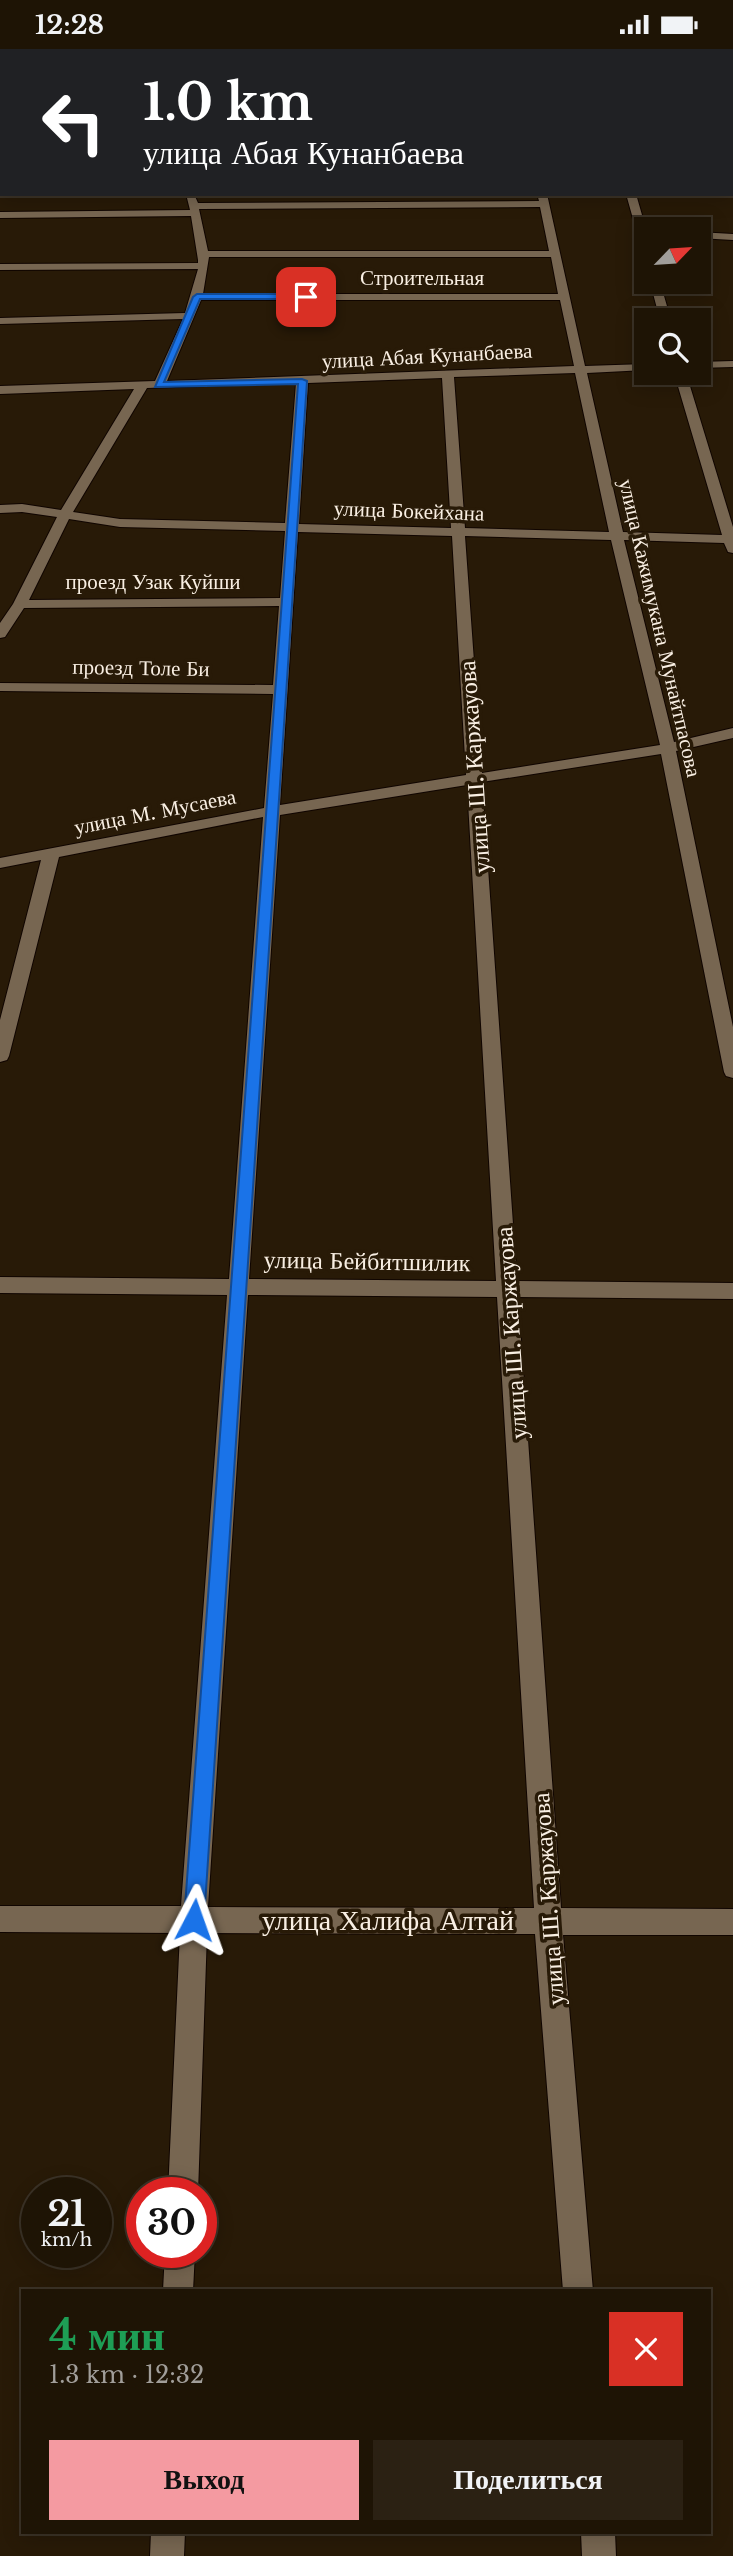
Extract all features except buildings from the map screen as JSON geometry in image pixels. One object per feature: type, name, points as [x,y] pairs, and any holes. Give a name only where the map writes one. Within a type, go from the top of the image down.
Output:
[{"type":"street","points":[[359,206],[370,196]]},
{"type":"street","points":[[632,196],[638,217]]},
{"type":"street","points":[[0,215],[193,204],[359,206],[543,199]]},
{"type":"street","name":"улица Кажимукана Мунайтпасова","points":[[543,199],[617,537],[668,748],[733,1072]]},
{"type":"street","points":[[159,385],[197,297],[202,260],[193,204]]},
{"type":"street","points":[[711,236],[733,237]]},
{"type":"street","name":"Строительная","points":[[0,267],[202,260],[554,254]]},
{"type":"street","name":"Строительная","points":[[197,297],[563,297]]},
{"type":"street","points":[[0,321],[187,316]]},
{"type":"street","points":[[711,365],[733,364]]},
{"type":"street","name":"улица Абая Кунанбаева","points":[[0,390],[634,367]]},
{"type":"street","name":"улица Ш. Каржауова","points":[[448,375],[548,1921],[578,2289]]},
{"type":"street","points":[[184,2177],[194,1920],[302,381]]},
{"type":"street","points":[[684,385],[732,543]]},
{"type":"street","points":[[0,634],[20,604],[65,514],[142,386]]},
{"type":"street","name":"улица Бокейхана","points":[[0,509],[65,514],[120,523],[617,537],[732,543]]},
{"type":"street","name":"проезд Узак Куйши","points":[[20,604],[287,602]]},
{"type":"street","name":"проезд Толе Би","points":[[0,687],[282,690]]},
{"type":"street","name":"улица М. Мусаева","points":[[0,863],[272,811],[668,748],[733,733]]},
{"type":"street","points":[[0,1056],[51,854]]},
{"type":"street","name":"улица Бейбитшилик","points":[[0,1285],[733,1291]]},
{"type":"street","name":"улица Халифа Алтай","points":[[0,1919],[733,1922]]},
{"type":"street","points":[[178,2289],[179,2268]]},
{"type":"street","points":[[167,2556],[168,2534]]},
{"type":"street","points":[[597,2534],[599,2556]]},
{"type":"route","points":[[194,1920],[302,381],[159,385],[197,297],[306,297]]}]
